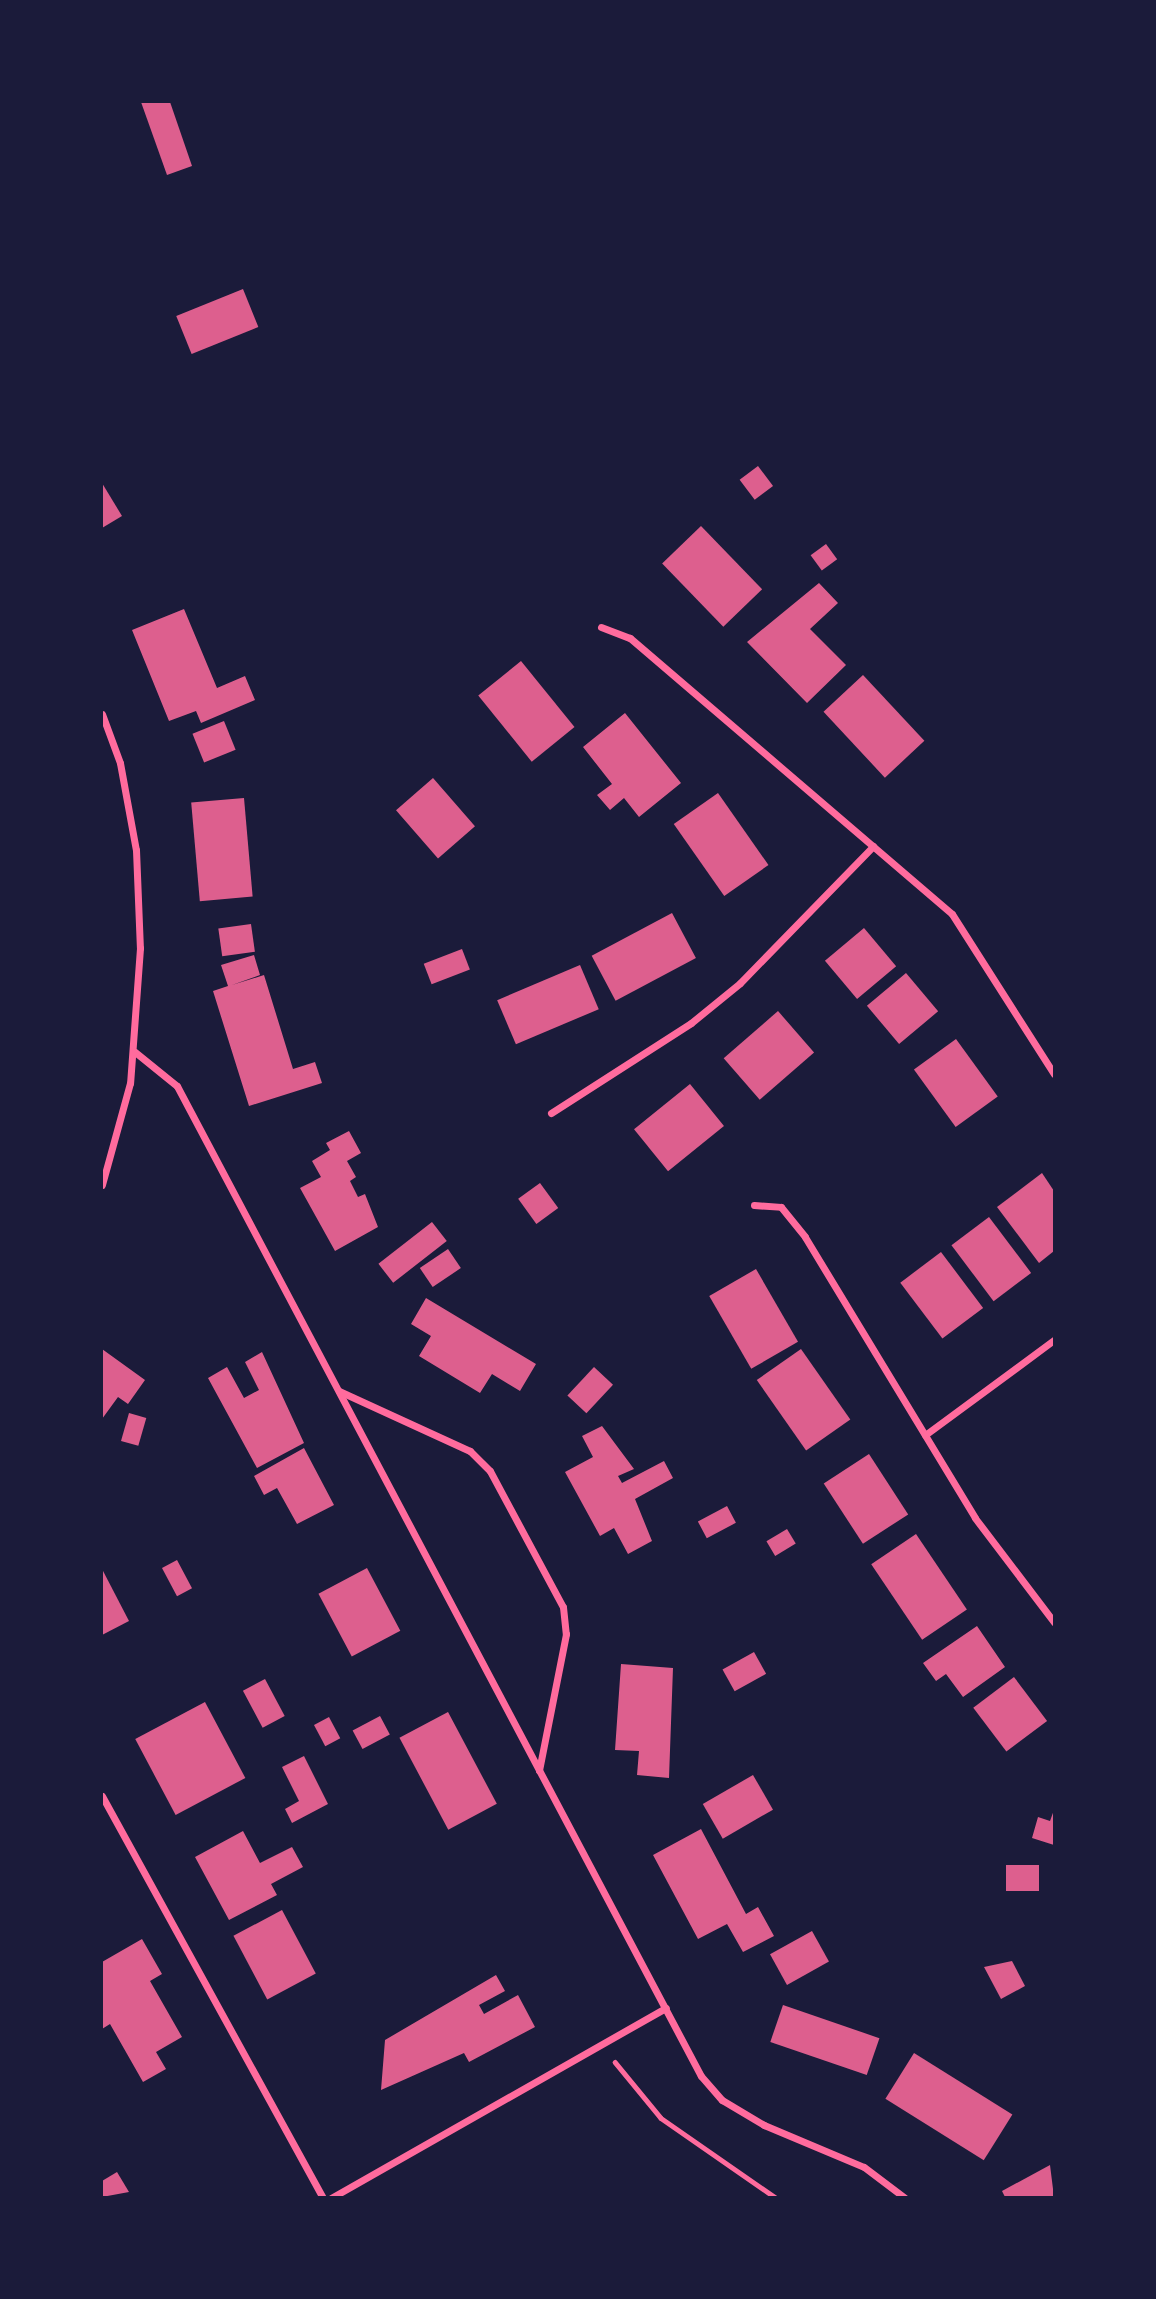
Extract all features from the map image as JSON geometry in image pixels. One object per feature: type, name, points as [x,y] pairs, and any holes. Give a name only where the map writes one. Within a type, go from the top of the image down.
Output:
[{"type":"street","points":[[601,627],[631,638],[873,846],[969,936],[1055,1074]]},
{"type":"street","points":[[102,714],[120,763],[136,850],[135,1052],[102,1185]]},
{"type":"street","points":[[551,1113],[730,991],[873,846]]},
{"type":"street","points":[[135,1052],[177,1086],[701,2076],[722,2100],[864,2167],[905,2197]]},
{"type":"street","points":[[754,1206],[781,1208],[805,1237],[975,1518],[1055,1622]]},
{"type":"street","points":[[925,1435],[1055,1340]]},
{"type":"street","points":[[338,1391],[470,1451],[490,1471],[557,1596],[566,1634],[539,1770]]},
{"type":"street","points":[[102,1796],[323,2197]]},
{"type":"street","points":[[331,2197],[666,2008]]},
{"type":"path","points":[[601,2045],[661,2119],[776,2197]]},
{"type":"building","points":[[141,102],[170,102],[192,166],[167,175]]},
{"type":"building","points":[[243,289],[258,327],[192,354],[176,316]]},
{"type":"building","points":[[758,466],[773,486],[755,500],[740,480]]},
{"type":"building","points":[[102,483],[122,516],[102,528]]},
{"type":"building","points":[[701,526],[762,589],[723,627],[662,564]]},
{"type":"building","points":[[826,544],[837,559],[822,571],[811,555]]},
{"type":"building","points":[[819,583],[838,603],[810,629],[846,665],[807,703],[747,642]]},
{"type":"building","points":[[184,609],[217,688],[245,676],[255,700],[201,723],[196,711],[169,721],[132,630]]},
{"type":"building","points":[[521,661],[574,727],[532,762],[478,696]]},
{"type":"building","points":[[863,675],[924,741],[885,778],[824,712]]},
{"type":"building","points":[[625,713],[681,783],[639,817],[624,798],[610,810],[597,795],[612,784],[583,747]]},
{"type":"building","points":[[224,721],[236,750],[204,762],[192,734]]},
{"type":"building","points":[[433,778],[475,826],[438,858],[396,810]]},
{"type":"building","points":[[718,793],[768,865],[724,896],[674,824]]},
{"type":"building","points":[[244,798],[253,897],[200,901],[191,803]]},
{"type":"building","points":[[672,913],[696,958],[616,1001],[592,956]]},
{"type":"building","points":[[251,924],[255,952],[222,956],[218,929]]},
{"type":"building","points":[[864,928],[896,966],[857,999],[825,961]]},
{"type":"building","points":[[462,949],[470,970],[432,984],[424,964]]},
{"type":"building","points":[[254,955],[260,975],[232,985],[264,975],[293,1069],[315,1062],[322,1083],[249,1106],[213,991],[228,986],[221,965]]},
{"type":"building","points":[[580,965],[599,1009],[516,1044],[497,1000]]},
{"type":"building","points":[[906,973],[938,1011],[899,1044],[867,1006]]},
{"type":"building","points":[[778,1011],[814,1053],[760,1100],[724,1058]]},
{"type":"building","points":[[956,1039],[998,1096],[956,1127],[914,1070]]},
{"type":"building","points":[[690,1084],[724,1126],[668,1171],[634,1129]]},
{"type":"building","points":[[349,1131],[361,1153],[347,1161],[356,1177],[350,1181],[358,1197],[365,1194],[378,1227],[335,1251],[300,1188],[321,1177],[312,1161],[330,1150],[326,1143]]},
{"type":"building","points":[[1042,1173],[1054,1191],[1054,1251],[1039,1263],[997,1207]]},
{"type":"building","points":[[540,1183],[558,1208],[536,1224],[518,1199]]},
{"type":"building","points":[[989,1217],[1031,1273],[994,1301],[951,1245]]},
{"type":"building","points":[[432,1222],[447,1241],[393,1283],[378,1264]]},
{"type":"building","points":[[448,1249],[461,1268],[433,1287],[420,1268]]},
{"type":"building","points":[[941,1252],[983,1308],[942,1339],[900,1283]]},
{"type":"building","points":[[756,1269],[798,1342],[751,1369],[709,1296]]},
{"type":"building","points":[[426,1298],[536,1364],[520,1391],[492,1374],[480,1393],[419,1356],[431,1336],[411,1324]]},
{"type":"building","points":[[102,1349],[145,1380],[128,1404],[118,1397],[102,1419]]},
{"type":"building","points":[[801,1349],[850,1419],[806,1450],[757,1380]]},
{"type":"building","points":[[262,1352],[304,1443],[257,1468],[208,1378],[227,1367],[244,1398],[259,1390],[245,1362]]},
{"type":"building","points":[[594,1367],[613,1385],[586,1413],[567,1396]]},
{"type":"building","points":[[129,1413],[146,1418],[138,1446],[121,1441]]},
{"type":"building","points":[[602,1426],[634,1469],[618,1476],[622,1483],[664,1461],[673,1478],[635,1499],[652,1541],[628,1554],[614,1528],[600,1536],[565,1472],[593,1457],[582,1436]]},
{"type":"building","points":[[304,1448],[334,1505],[297,1524],[277,1488],[264,1495],[254,1476]]},
{"type":"building","points":[[869,1454],[908,1514],[863,1544],[824,1483]]},
{"type":"building","points":[[727,1506],[736,1523],[707,1538],[698,1521]]},
{"type":"building","points":[[787,1529],[796,1544],[775,1556],[766,1541]]},
{"type":"building","points":[[916,1534],[967,1609],[922,1640],[871,1564]]},
{"type":"building","points":[[177,1560],[192,1588],[177,1596],[162,1568]]},
{"type":"building","points":[[367,1568],[400,1631],[352,1657],[318,1594]]},
{"type":"building","points":[[102,1569],[129,1621],[102,1635]]},
{"type":"building","points":[[977,1626],[1005,1667],[963,1697],[946,1674],[936,1681],[923,1663]]},
{"type":"building","points":[[754,1652],[766,1674],[735,1691],[723,1669]]},
{"type":"building","points":[[621,1664],[673,1668],[669,1778],[637,1775],[639,1751],[615,1750]]},
{"type":"building","points":[[1014,1677],[1047,1721],[1006,1752],[973,1708]]},
{"type":"building","points":[[265,1679],[285,1716],[263,1728],[243,1691]]},
{"type":"building","points":[[205,1702],[245,1778],[176,1815],[135,1739]]},
{"type":"building","points":[[448,1712],[497,1804],[448,1830],[399,1738]]},
{"type":"building","points":[[380,1716],[390,1735],[362,1749],[353,1731]]},
{"type":"building","points":[[329,1717],[340,1738],[325,1746],[314,1725]]},
{"type":"building","points":[[304,1756],[328,1804],[292,1823],[285,1809],[299,1801],[282,1767]]},
{"type":"building","points":[[753,1775],[773,1810],[723,1839],[703,1804]]},
{"type":"building","points":[[1054,1810],[1054,1845],[1032,1838],[1038,1817],[1050,1821]]},
{"type":"building","points":[[701,1829],[746,1914],[758,1907],[774,1936],[743,1952],[727,1924],[698,1939],[653,1855]]},
{"type":"building","points":[[243,1831],[260,1863],[292,1847],[303,1867],[271,1884],[277,1895],[229,1920],[195,1857]]},
{"type":"building","points":[[1006,1865],[1039,1865],[1039,1891],[1006,1891]]},
{"type":"building","points":[[282,1910],[316,1974],[267,1999],[233,1936]]},
{"type":"building","points":[[812,1931],[829,1962],[787,1985],[770,1954]]},
{"type":"building","points":[[142,1939],[162,1974],[150,1981],[182,2037],[156,2052],[166,2069],[143,2082],[110,2024],[102,2029],[102,1962]]},
{"type":"building","points":[[1012,1961],[1025,1986],[1001,1999],[984,1967]]},
{"type":"building","points":[[496,1975],[505,1991],[479,2005],[484,2014],[518,1995],[535,2027],[469,2062],[464,2053],[381,2090],[385,2040]]},
{"type":"building","points":[[783,2005],[879,2038],[867,2075],[770,2042]]},
{"type":"building","points":[[914,2053],[1012,2114],[984,2160],[885,2099]]},
{"type":"building","points":[[1050,2165],[1054,2197],[1005,2197],[1002,2191]]},
{"type":"building","points":[[117,2172],[129,2192],[102,2197],[102,2181]]}]
